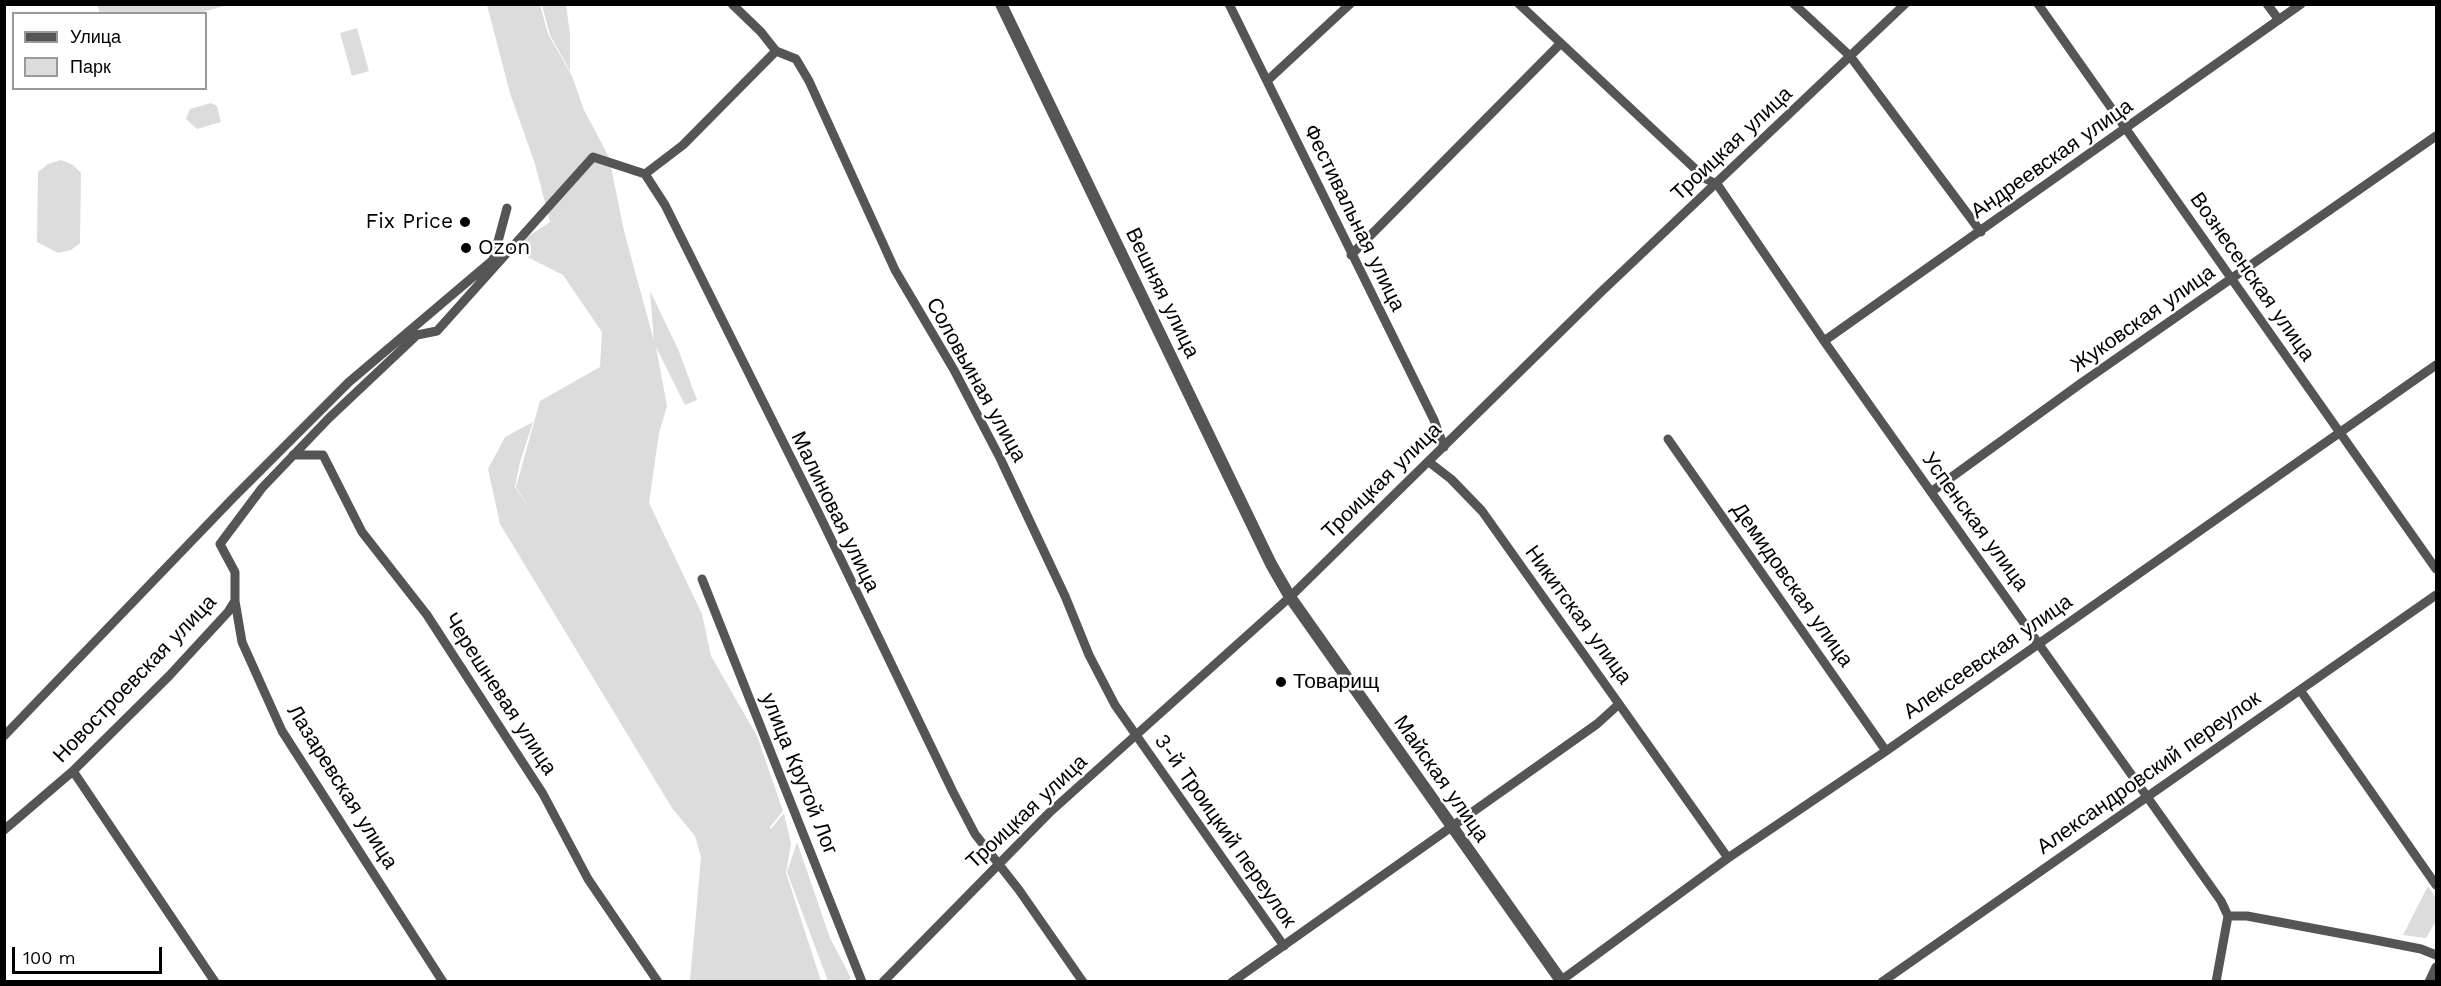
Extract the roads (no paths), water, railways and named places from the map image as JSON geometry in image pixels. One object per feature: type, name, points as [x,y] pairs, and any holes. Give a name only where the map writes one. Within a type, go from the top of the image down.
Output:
[{"type":"street","points":[[645,174],[683,146],[776,51],[761,32],[732,4]]},
{"type":"street","name":"Вешняя улица","points":[[1001,4],[1270,564],[1290,597]]},
{"type":"street","name":"Фестивальная улица","points":[[1229,4],[1434,420],[1444,447]]},
{"type":"street","points":[[1268,80],[1350,4]]},
{"type":"street","points":[[1519,4],[1706,179],[1717,184]]},
{"type":"street","points":[[1794,4],[1851,56],[1981,232]]},
{"type":"street","name":"Троицкая улица","points":[[883,981],[998,862],[1049,813],[1290,597],[1601,292],[1905,4]]},
{"type":"street","name":"Вознесенская улица","points":[[2038,4],[2436,569]]},
{"type":"street","points":[[2267,4],[2279,20]]},
{"type":"street","name":"Андреевская улица","points":[[1824,341],[2301,4]]},
{"type":"street","points":[[1351,255],[1560,44]]},
{"type":"street","name":"Соловьиная улица","points":[[776,51],[796,59],[809,81],[895,270],[954,370],[1065,596],[1089,655],[1115,705],[1136,737]]},
{"type":"street","name":"Жуковская улица","points":[[1932,492],[2013,431],[2436,136]]},
{"type":"street","name":"Новостроевская улица","points":[[4,830],[73,771],[169,676],[235,601],[235,572],[220,544],[262,488],[293,455],[417,335],[437,331],[593,157],[645,174]]},
{"type":"street","name":"Малиновая улица","points":[[645,174],[664,205],[759,393],[975,834],[998,862],[1083,981]]},
{"type":"street","name":"Успенская улица","points":[[1717,184],[1824,341],[2221,901],[2228,916]]},
{"type":"street","points":[[4,736],[234,497],[349,382],[493,260],[507,208]]},
{"type":"street","name":"Алексеевская улица","points":[[1560,981],[1728,858],[1887,751],[2436,365]]},
{"type":"street","name":"Демидовская улица","points":[[1668,439],[1887,751]]},
{"type":"street","name":"Черешневая улица","points":[[293,455],[323,455],[362,532],[427,615],[543,794],[588,879],[658,981]]},
{"type":"street","name":"Никитская улица","points":[[1232,981],[1452,828],[1597,724],[1619,704],[1482,511],[1429,462]]},
{"type":"street","name":"улица Крутой Лог","points":[[702,579],[861,981]]},
{"type":"street","name":"Александровский переулок","points":[[1882,981],[2436,595]]},
{"type":"street","name":"Майская улица","points":[[1290,597],[1560,981]]},
{"type":"street","name":"Лазаревская улица","points":[[235,601],[242,642],[282,731],[443,981]]},
{"type":"street","points":[[2300,690],[2436,885]]},
{"type":"street","points":[[1619,704],[1728,858]]},
{"type":"street","name":"3-й Троицкий переулок","points":[[1136,737],[1284,946]]},
{"type":"street","points":[[73,771],[215,981]]},
{"type":"street","points":[[2216,981],[2228,916],[2247,916],[2370,939],[2421,949],[2436,955]]},
{"type":"street","points":[[2429,981],[2436,967]]},
{"type":"place","name":"Fix Price","points":[[465,222]]},
{"type":"place","name":"Ozon","points":[[466,248]]},
{"type":"place","name":"Товарищ","points":[[1281,682]]}]
